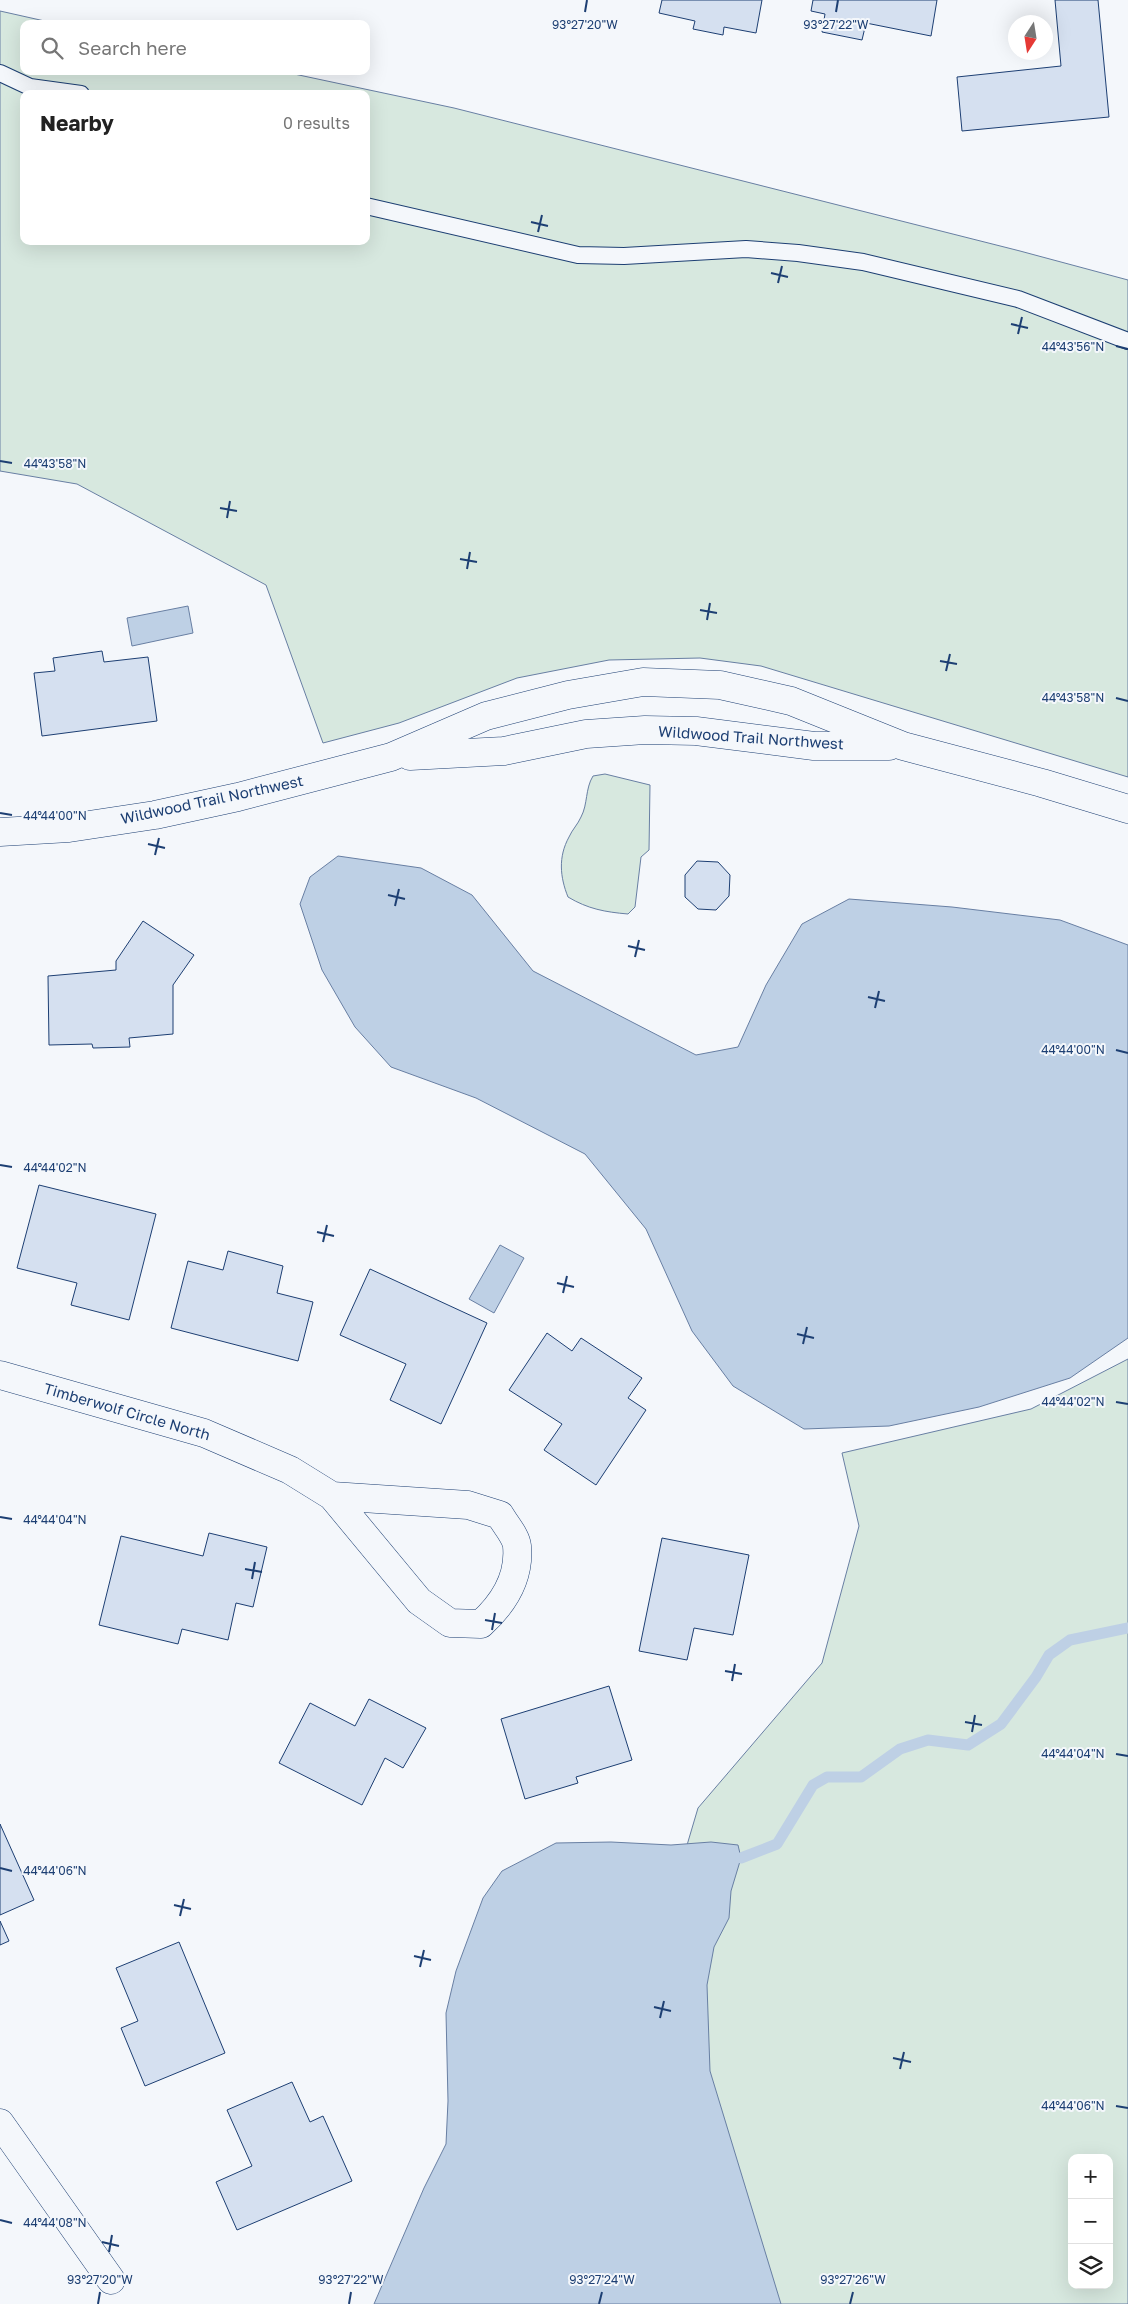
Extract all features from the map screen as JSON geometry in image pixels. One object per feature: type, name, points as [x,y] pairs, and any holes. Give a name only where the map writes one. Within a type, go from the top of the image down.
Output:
[{"type":"street","name":"Wildwood Trail Northwest","points":[[0,832],[69,828],[155,815],[238,797],[391,757],[486,716],[568,695],[643,682],[720,685],[791,701],[903,746],[1042,783],[1128,809]]},
{"type":"street","name":"Wildwood Trail Northwest","points":[[391,757],[504,751],[586,734],[645,730],[696,731],[814,746],[903,746]]},
{"type":"street","name":"Timberwolf Circle North","points":[[0,1375],[204,1433],[290,1470],[332,1496]]},
{"type":"street","points":[[332,1496],[468,1505],[500,1515],[517,1544],[514,1580],[496,1610],[481,1624],[450,1623],[418,1601],[332,1496]]},
{"type":"street","points":[[0,2123],[111,2280]]},
{"type":"lane","points":[[0,73],[30,87],[52,90]]},
{"type":"lane","points":[[370,207],[578,254],[624,256],[746,249],[798,253],[863,262],[1018,299],[1128,341]]},
{"type":"shaded area","points":[[0,11],[40,20],[20,20],[20,75],[299,75],[369,90],[20,90],[20,245],[370,245],[370,90],[454,108],[1128,280],[1128,777],[761,666],[700,658],[609,660],[517,678],[399,723],[323,743],[266,585],[77,484],[0,471]]},
{"type":"shaded area","points":[[605,774],[650,785],[649,850],[641,857],[635,907],[628,914],[597,909],[568,897],[563,882],[561,867],[565,844],[580,820],[585,807],[590,781],[593,776]]},
{"type":"shaded area","points":[[1128,1359],[1128,2304],[551,2304],[698,1808],[822,1663],[859,1526],[842,1453],[1031,1409]]},
{"type":"water","points":[[188,606],[193,633],[132,646],[127,618]]},
{"type":"water","points":[[338,856],[421,868],[472,895],[533,971],[696,1055],[738,1047],[766,985],[802,924],[849,899],[952,907],[1060,920],[1128,945],[1128,1338],[1070,1378],[979,1407],[889,1426],[804,1429],[733,1386],[692,1331],[646,1229],[585,1154],[476,1098],[391,1067],[355,1027],[322,970],[300,904],[310,877]]},
{"type":"water","points":[[500,1245],[524,1258],[494,1313],[469,1299]]},
{"type":"water","points":[[611,1842],[671,1845],[711,1842],[738,1845],[741,1858],[731,1891],[729,1918],[714,1947],[707,1985],[710,2071],[781,2304],[374,2304],[424,2188],[446,2144],[448,2101],[446,2013],[456,1971],[483,1898],[502,1871],[556,1843]]},
{"type":"building","points":[[662,0],[762,0],[756,33],[724,27],[723,35],[693,29],[695,21],[659,13]]},
{"type":"building","points":[[813,0],[937,0],[931,36],[866,23],[862,40],[822,32],[825,14],[811,11]]},
{"type":"building","points":[[1055,0],[1098,0],[1109,117],[962,131],[957,77],[1061,66]]},
{"type":"building","points":[[102,651],[104,662],[148,657],[157,721],[42,736],[34,673],[55,671],[53,658]]},
{"type":"building","points":[[697,861],[718,862],[730,875],[729,896],[716,910],[698,909],[685,897],[685,875]]},
{"type":"building","points":[[143,921],[194,955],[173,985],[173,1034],[129,1038],[130,1047],[93,1048],[92,1044],[49,1045],[48,976],[116,970],[116,961]]},
{"type":"building","points":[[39,1185],[156,1214],[129,1320],[71,1305],[77,1283],[17,1268]]},
{"type":"building","points":[[228,1251],[283,1266],[277,1293],[313,1302],[298,1361],[171,1328],[188,1261],[223,1270]]},
{"type":"building","points":[[370,1269],[487,1323],[441,1424],[390,1400],[406,1364],[340,1335]]},
{"type":"building","points":[[547,1333],[572,1351],[581,1338],[642,1378],[628,1398],[646,1410],[596,1485],[544,1450],[562,1424],[509,1390]]},
{"type":"building","points":[[209,1533],[267,1547],[253,1607],[236,1603],[228,1640],[182,1629],[178,1644],[99,1625],[121,1536],[203,1556]]},
{"type":"building","points":[[662,1538],[749,1555],[733,1635],[694,1628],[687,1660],[639,1651]]},
{"type":"building","points":[[609,1686],[632,1760],[576,1777],[578,1783],[525,1799],[501,1719]]},
{"type":"building","points":[[369,1699],[426,1728],[403,1768],[385,1758],[362,1805],[279,1763],[310,1703],[355,1726]]},
{"type":"building","points":[[0,1824],[34,1900],[0,1915]]},
{"type":"building","points":[[0,1921],[9,1941],[0,1945]]},
{"type":"building","points":[[179,1942],[225,2053],[145,2086],[121,2028],[138,2021],[116,1968]]},
{"type":"building","points":[[292,2082],[310,2122],[323,2116],[352,2181],[237,2230],[216,2182],[252,2166],[227,2110]]},
{"type":"waterway","points":[[741,1858],[777,1844],[813,1785],[827,1777],[861,1777],[900,1749],[928,1740],[968,1745],[1001,1724],[1036,1677],[1049,1655],[1070,1640],[1128,1628]]}]
